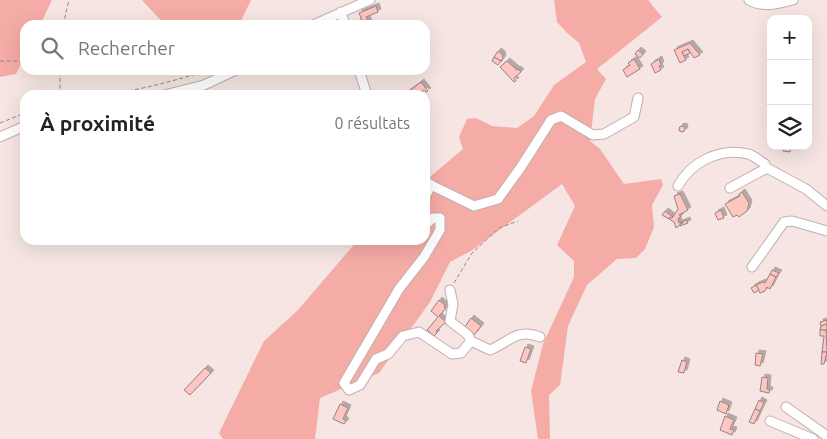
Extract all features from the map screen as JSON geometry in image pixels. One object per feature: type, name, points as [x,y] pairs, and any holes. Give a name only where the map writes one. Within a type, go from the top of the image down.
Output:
[{"type":"street","points":[[324,20],[370,0]]},
{"type":"street","points":[[749,0],[762,5],[778,4],[793,0]]},
{"type":"street","points":[[341,12],[343,20]]},
{"type":"street","points":[[184,90],[204,85],[225,75]]},
{"type":"street","points":[[361,75],[366,90]]},
{"type":"street","points":[[430,184],[474,206],[498,199],[521,167],[550,120],[561,116],[592,135],[604,134],[634,117],[638,98]]},
{"type":"street","points":[[0,137],[20,128]]},
{"type":"street","points":[[678,186],[682,178],[703,159],[727,153],[748,154],[765,164],[766,169],[806,189],[827,206]]},
{"type":"street","points":[[730,188],[766,169]]},
{"type":"street","points":[[430,220],[433,218],[440,218],[440,230],[424,257],[399,289],[344,384],[348,390],[360,385],[376,359],[388,354],[402,336],[419,332],[452,354],[461,353],[470,341]]},
{"type":"street","points":[[752,267],[784,222],[792,221],[827,231]]},
{"type":"street","points":[[450,290],[453,304],[450,322],[468,335],[470,341],[490,350],[504,344],[515,335],[528,333],[540,337]]},
{"type":"street","points":[[786,407],[827,436]]},
{"type":"street","points":[[770,421],[813,439]]},
{"type":"path","points":[[64,20],[69,0]]},
{"type":"path","points":[[0,62],[20,61]]},
{"type":"path","points":[[60,75],[60,90]]},
{"type":"path","points":[[129,90],[161,84],[192,75]]},
{"type":"path","points":[[0,123],[20,115]]},
{"type":"path","points":[[450,290],[472,253],[499,228],[518,221]]},
{"type":"shaded area","points":[[0,0],[52,0],[42,20],[20,20],[20,66],[16,74],[0,77]]},
{"type":"shaded area","points":[[142,0],[251,0],[241,20],[160,20]]},
{"type":"shaded area","points":[[554,0],[648,0],[662,17],[597,69],[606,79],[595,99],[590,141],[600,149],[624,184],[661,179],[663,185],[652,205],[654,227],[645,249],[636,258],[617,259],[587,285],[568,326],[560,385],[549,395],[550,439],[538,439],[531,391],[543,344],[574,277],[574,261],[557,245],[575,206],[562,184],[471,251],[450,262],[430,302],[379,373],[320,398],[315,439],[223,439],[219,433],[264,341],[297,311],[354,245],[430,245],[430,177],[463,149],[459,137],[467,119],[476,118],[492,126],[517,128],[534,116],[554,85],[586,62],[579,43],[557,22]]},
{"type":"building","points":[[376,6],[378,12],[366,17],[368,20],[362,20],[359,13]]},
{"type":"building","points":[[690,43],[700,55],[694,58],[688,49],[682,52],[686,60],[680,63],[674,50]]},
{"type":"building","points":[[688,49],[690,53],[684,56],[682,52]]},
{"type":"building","points":[[638,50],[643,54],[640,58],[635,54]]},
{"type":"building","points":[[498,51],[502,54],[503,58],[501,61],[494,57]]},
{"type":"building","points":[[494,57],[501,61],[498,65],[492,61]]},
{"type":"building","points":[[634,59],[640,69],[627,77],[623,70]]},
{"type":"building","points":[[659,59],[661,70],[655,73],[651,64]]},
{"type":"building","points":[[507,61],[521,72],[514,78],[516,81],[514,82],[500,67]]},
{"type":"building","points":[[421,82],[427,90],[424,90],[411,90]]},
{"type":"building","points":[[682,126],[685,129],[682,132],[679,129]]},
{"type":"building","points":[[742,192],[749,203],[747,211],[739,217],[737,215],[733,217],[725,204],[740,196],[739,194]]},
{"type":"building","points":[[680,194],[688,210],[679,215],[681,216],[678,219],[679,223],[683,223],[676,228],[674,222],[669,219],[670,217],[672,218],[678,209],[674,196]]},
{"type":"building","points":[[721,210],[724,218],[718,220],[715,213]]},
{"type":"building","points":[[665,211],[673,217],[669,219],[662,215]]},
{"type":"building","points":[[687,220],[688,223],[680,226],[682,222]]},
{"type":"building","points":[[772,270],[779,273],[776,277],[770,274]]},
{"type":"building","points":[[770,274],[776,277],[770,289],[767,287],[765,291],[760,293],[756,285],[765,283]]},
{"type":"building","points":[[756,285],[759,290],[754,293],[751,288]]},
{"type":"building","points":[[439,300],[446,308],[439,316],[446,322],[436,331],[437,333],[434,336],[427,330],[438,317],[431,311]]},
{"type":"building","points":[[471,318],[481,326],[474,335],[464,328]]},
{"type":"building","points":[[827,320],[827,324],[821,326],[820,322]]},
{"type":"building","points":[[827,324],[827,330],[820,330],[821,326]]},
{"type":"building","points":[[820,330],[826,330],[827,352],[822,352],[824,336],[820,336]]},
{"type":"building","points":[[525,347],[531,349],[526,363],[520,361]]},
{"type":"building","points":[[822,352],[827,352],[824,364],[821,364]]},
{"type":"building","points":[[756,353],[763,354],[760,366],[755,365]]},
{"type":"building","points":[[682,360],[687,362],[684,373],[678,372]]},
{"type":"building","points":[[205,368],[211,373],[190,395],[184,390]]},
{"type":"building","points":[[762,377],[768,378],[767,389],[770,390],[769,393],[760,391]]},
{"type":"building","points":[[759,400],[764,403],[760,411],[755,409]]},
{"type":"building","points":[[720,401],[729,405],[726,414],[717,410]]},
{"type":"building","points":[[340,404],[348,408],[343,419],[346,421],[344,424],[333,419]]},
{"type":"building","points":[[755,409],[760,411],[754,424],[749,422]]},
{"type":"building","points":[[725,416],[734,420],[730,429],[734,430],[732,435],[720,430]]}]
